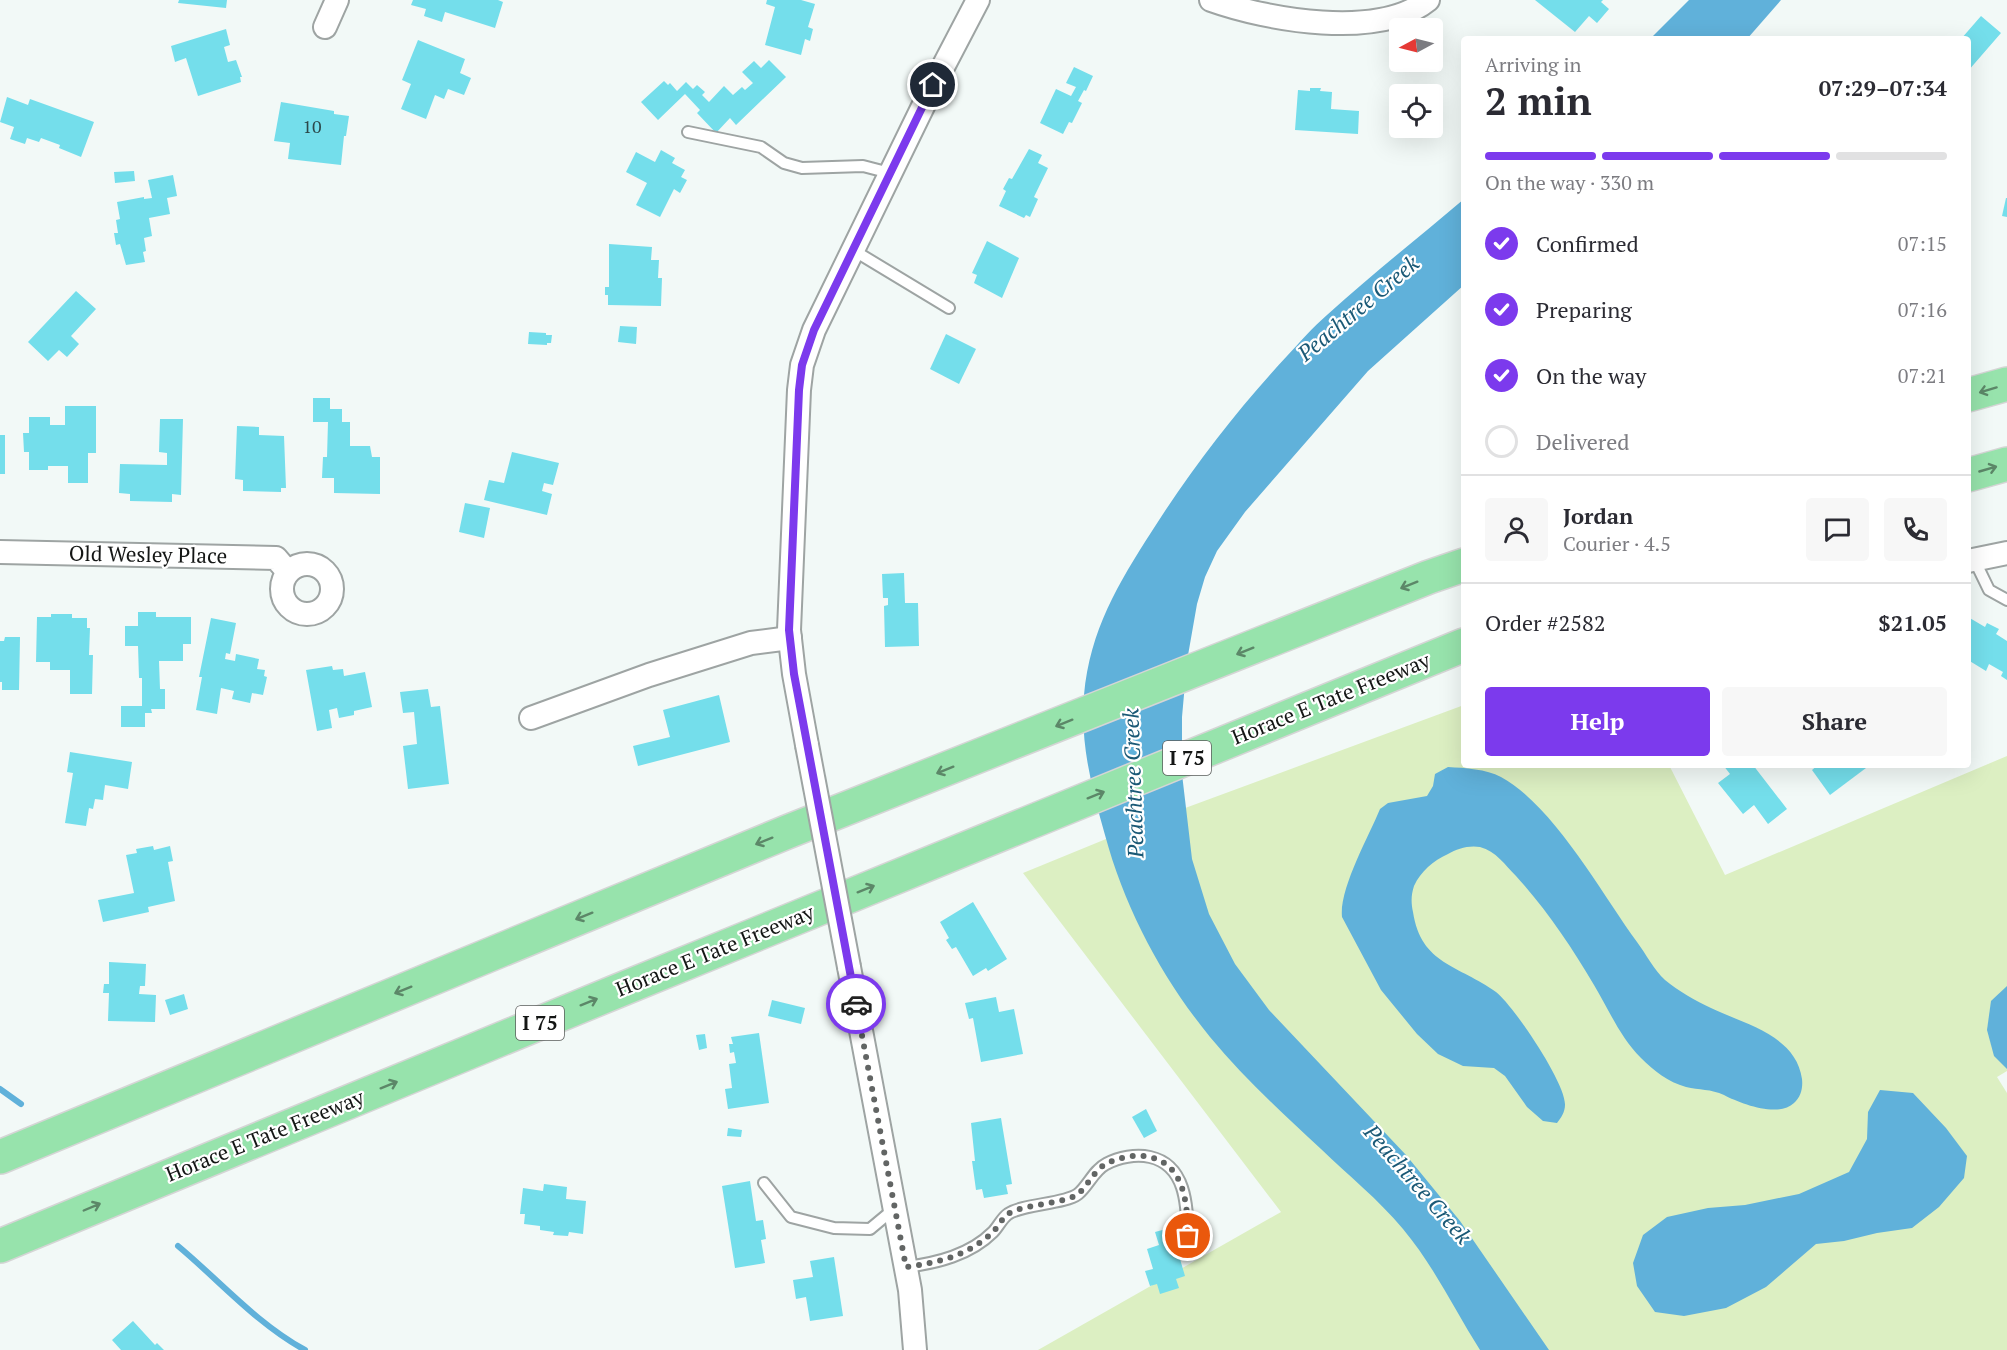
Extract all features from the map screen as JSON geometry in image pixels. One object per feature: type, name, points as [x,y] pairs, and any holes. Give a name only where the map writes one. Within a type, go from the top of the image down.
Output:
[{"type":"highway","points":[[1971,394],[2007,384]]},
{"type":"highway","points":[[1971,474],[2007,464]]},
{"type":"highway","points":[[13,1152],[765,841],[1461,566]]},
{"type":"highway","name":"Horace E Tate Freeway","points":[[0,1246],[1461,646]]},
{"type":"street","points":[[326,27],[337,0]]},
{"type":"street","points":[[915,1350],[906,1267],[794,674],[790,638],[799,390],[802,365],[814,330],[933,85],[978,0]]},
{"type":"street","points":[[1211,0],[1233,8],[1278,18],[1349,24],[1392,18],[1419,8],[1428,0]]},
{"type":"street","name":"Old Wesley Place","points":[[0,552],[276,558],[288,572]]},
{"type":"street","points":[[1971,560],[2007,553]]},
{"type":"street","points":[[531,718],[649,675],[751,642],[790,638]]},
{"type":"lane","points":[[688,132],[761,147],[784,163],[802,168],[862,166],[891,173]]},
{"type":"lane","points":[[853,250],[949,308]]},
{"type":"lane","points":[[1971,560],[1989,590],[2007,600]]},
{"type":"lane","points":[[906,1267],[950,1258],[977,1245],[994,1231],[1008,1214],[1077,1195],[1105,1164],[1137,1154],[1159,1159],[1172,1168],[1182,1185],[1187,1211],[1188,1236]]},
{"type":"lane","points":[[764,1183],[791,1217],[834,1228],[870,1229],[894,1209]]},
{"type":"green space","points":[[1461,706],[1461,768],[1671,768],[1725,875],[2007,756],[2007,1071],[1997,1077],[2007,1093],[2007,1350],[1038,1350],[1281,1212],[1023,873],[1150,821]]},
{"type":"water","points":[[1689,0],[1781,0],[1750,36],[1653,36]]},
{"type":"water","name":"Peachtree Creek","points":[[1461,201],[1461,288],[1368,371],[1245,512],[1217,551],[1205,577],[1197,604],[1187,661],[1182,717],[1182,774],[1192,859],[1209,914],[1235,964],[1269,1010],[1406,1155],[1460,1221],[1549,1350],[1480,1350],[1434,1273],[1403,1229],[1250,1081],[1210,1037],[1176,991],[1134,916],[1113,863],[1088,766],[1083,713],[1087,671],[1099,629],[1117,589],[1152,531],[1215,440],[1268,377],[1322,320],[1360,285]]},
{"type":"water","points":[[1448,767],[1475,769],[1495,774],[1520,790],[1558,829],[1665,980],[1699,1002],[1767,1033],[1790,1052],[1798,1064],[1802,1079],[1801,1092],[1796,1101],[1779,1109],[1760,1108],[1714,1092],[1679,1085],[1656,1072],[1627,1041],[1576,956],[1538,901],[1500,859],[1480,847],[1467,847],[1451,852],[1432,863],[1420,876],[1412,893],[1412,909],[1417,930],[1433,953],[1444,962],[1496,992],[1514,1012],[1537,1045],[1557,1080],[1565,1105],[1561,1117],[1557,1123],[1543,1121],[1527,1107],[1505,1076],[1494,1068],[1463,1066],[1438,1054],[1417,1034],[1381,990],[1342,917],[1345,892],[1380,809],[1388,803],[1427,796],[1433,786],[1435,774]]},
{"type":"water","points":[[2007,986],[2007,1069],[1994,1056],[1987,1030],[1991,1001]]},
{"type":"water","points":[[1880,1090],[1913,1093],[1946,1128],[1967,1156],[1964,1178],[1939,1207],[1912,1228],[1816,1244],[1766,1287],[1726,1308],[1684,1316],[1655,1312],[1637,1286],[1633,1263],[1643,1235],[1667,1217],[1708,1208],[1745,1205],[1799,1194],[1849,1172],[1867,1139],[1868,1112]]},
{"type":"building","points":[[179,0],[227,0],[226,8],[178,3]]},
{"type":"building","points":[[413,0],[498,0],[503,2],[495,28],[445,12],[442,22],[424,16],[426,9],[411,5]]},
{"type":"building","points":[[767,0],[801,0],[815,4],[808,27],[813,29],[810,41],[805,39],[801,55],[765,45],[775,7],[766,4]]},
{"type":"building","points":[[1535,0],[1603,0],[1601,2],[1609,9],[1597,23],[1589,16],[1575,32]]},
{"type":"building","points":[[1981,16],[2001,33],[1971,68],[1971,36],[1964,36]]},
{"type":"building","points":[[226,29],[230,45],[224,47],[228,62],[236,60],[242,77],[240,77],[241,82],[198,96],[186,58],[175,62],[171,46]]},
{"type":"building","points":[[418,40],[465,59],[460,73],[471,78],[464,95],[448,89],[444,99],[435,95],[426,119],[401,109],[411,84],[402,80]]},
{"type":"building","points":[[769,60],[786,77],[736,125],[730,118],[716,133],[697,113],[700,110],[685,94],[658,120],[641,102],[664,81],[668,85],[670,83],[677,91],[686,82],[693,89],[697,85],[705,92],[702,95],[709,102],[724,86],[733,95],[742,87],[745,90],[753,83],[742,72],[754,61],[761,68]]},
{"type":"building","points":[[1074,67],[1093,76],[1078,101],[1082,103],[1072,123],[1069,122],[1063,134],[1040,123],[1056,89],[1071,96],[1076,87],[1066,83]]},
{"type":"building","points":[[1310,88],[1321,88],[1320,91],[1332,92],[1331,109],[1359,111],[1358,134],[1295,130],[1298,90],[1310,91]]},
{"type":"building","points":[[7,97],[28,105],[30,99],[94,122],[81,157],[59,148],[60,145],[41,138],[39,142],[27,138],[25,144],[10,139],[14,127],[0,122]]},
{"type":"building","points":[[281,102],[334,111],[334,114],[349,116],[341,165],[288,159],[290,143],[274,141]]},
{"type":"building","points":[[1029,149],[1042,155],[1038,163],[1048,168],[1034,197],[1038,199],[1030,217],[1026,215],[1024,218],[999,206],[1006,191],[1003,189],[1009,178],[1012,179]]},
{"type":"building","points":[[661,150],[675,158],[672,163],[685,170],[681,177],[687,180],[680,193],[674,189],[660,217],[636,205],[647,183],[626,172],[636,152],[655,162]]},
{"type":"building","points":[[134,171],[135,181],[115,183],[114,172]]},
{"type":"building","points":[[173,175],[177,196],[167,198],[170,214],[149,218],[152,236],[144,238],[145,262],[126,265],[120,244],[116,245],[114,233],[118,233],[116,220],[120,219],[117,202],[144,197],[144,199],[152,198],[148,180]]},
{"type":"building","points":[[2007,198],[2007,217],[2002,216]]},
{"type":"building","points":[[987,241],[1019,258],[1002,298],[974,283],[977,275],[972,273]]},
{"type":"building","points":[[609,244],[652,247],[651,260],[659,260],[658,278],[662,278],[661,306],[608,305],[605,287],[609,287]]},
{"type":"building","points":[[76,291],[96,309],[71,336],[79,344],[67,357],[59,350],[48,361],[28,342]]},
{"type":"building","points":[[620,326],[637,327],[636,344],[618,342]]},
{"type":"building","points":[[529,332],[552,335],[551,343],[547,345],[528,344]]},
{"type":"building","points":[[946,334],[976,349],[959,384],[930,369]]},
{"type":"building","points":[[313,398],[330,398],[330,409],[342,409],[342,422],[350,422],[350,446],[370,446],[372,457],[380,457],[380,494],[334,493],[334,478],[322,478],[323,457],[327,457],[328,422],[313,422]]},
{"type":"building","points":[[65,406],[96,406],[96,453],[88,453],[88,483],[68,483],[68,466],[48,466],[48,470],[29,470],[29,452],[24,452],[23,433],[29,433],[29,417],[50,417],[50,425],[65,425]]},
{"type":"building","points":[[160,419],[183,419],[181,495],[172,494],[172,502],[130,501],[130,494],[119,493],[120,464],[167,465],[167,453],[159,452]]},
{"type":"building","points":[[237,426],[259,427],[259,435],[284,436],[286,488],[281,488],[281,492],[243,491],[243,480],[235,479]]},
{"type":"building","points":[[0,435],[5,435],[5,474],[0,474]]},
{"type":"building","points":[[512,452],[559,463],[553,485],[544,483],[542,491],[552,494],[547,515],[484,500],[489,480],[504,483]]},
{"type":"building","points":[[465,503],[490,508],[484,538],[459,532]]},
{"type":"building","points":[[904,573],[905,603],[918,603],[919,646],[885,647],[884,606],[888,605],[888,598],[883,598],[882,574]]},
{"type":"building","points":[[138,612],[156,612],[156,617],[191,617],[191,644],[183,644],[183,661],[159,661],[160,689],[165,689],[165,709],[151,709],[152,713],[145,713],[145,727],[121,727],[121,706],[142,706],[142,678],[139,678],[138,646],[125,646],[125,626],[138,626]]},
{"type":"building","points":[[51,614],[72,614],[72,618],[87,618],[87,628],[90,628],[89,655],[93,655],[92,694],[70,694],[70,670],[50,670],[50,662],[36,662],[37,617],[51,617]]},
{"type":"building","points":[[211,618],[236,623],[230,654],[226,653],[225,659],[235,661],[236,654],[259,659],[257,669],[265,670],[264,676],[267,677],[263,695],[252,693],[250,703],[232,699],[234,691],[221,688],[217,714],[196,710],[202,677],[199,677]]},
{"type":"building","points":[[1971,619],[1985,627],[1987,623],[1999,629],[1996,634],[2007,641],[2007,680],[2001,676],[2003,672],[1989,664],[1986,671],[1971,662]]},
{"type":"building","points":[[5,637],[20,637],[19,690],[2,690],[0,641],[4,641]]},
{"type":"building","points":[[332,666],[333,670],[343,669],[344,676],[365,672],[372,707],[354,711],[354,715],[339,718],[337,708],[329,710],[332,728],[317,731],[306,670]]},
{"type":"building","points":[[428,689],[431,707],[440,706],[449,784],[408,789],[403,746],[417,744],[414,712],[403,713],[400,692]]},
{"type":"building","points":[[719,695],[730,742],[638,766],[633,746],[670,737],[663,710]]},
{"type":"building","points":[[70,752],[132,762],[128,789],[105,785],[103,800],[95,799],[93,809],[89,808],[86,826],[65,823],[73,773],[67,772]]},
{"type":"building","points":[[1725,768],[1755,768],[1787,809],[1768,824],[1754,805],[1743,814],[1718,783],[1730,774]]},
{"type":"building","points":[[1814,768],[1866,768],[1830,795],[1812,770]]},
{"type":"building","points":[[153,846],[154,850],[170,846],[173,861],[168,862],[175,901],[148,907],[149,912],[103,922],[98,900],[134,893],[126,855],[137,853],[136,849]]},
{"type":"building","points":[[973,902],[1007,959],[988,971],[986,968],[973,976],[956,947],[952,949],[946,940],[949,938],[940,922]]},
{"type":"building","points":[[109,962],[146,964],[145,986],[140,986],[139,994],[156,995],[155,1022],[108,1021],[109,993],[103,993],[104,984],[109,984]]},
{"type":"building","points":[[184,994],[188,1009],[170,1015],[165,1000]]},
{"type":"building","points":[[996,997],[999,1012],[1014,1009],[1023,1054],[981,1062],[973,1018],[969,1019],[965,1003]]},
{"type":"building","points":[[772,1000],[805,1008],[801,1024],[768,1016]]},
{"type":"building","points":[[759,1033],[769,1103],[728,1109],[725,1089],[732,1088],[729,1064],[736,1063],[734,1052],[730,1053],[729,1044],[733,1044],[731,1037]]},
{"type":"building","points":[[705,1034],[707,1048],[699,1050],[696,1035]]},
{"type":"building","points":[[1146,1109],[1157,1131],[1144,1138],[1132,1117]]},
{"type":"building","points":[[1001,1118],[1012,1184],[1006,1185],[1008,1194],[984,1198],[982,1189],[976,1190],[972,1161],[975,1161],[971,1123]]},
{"type":"building","points":[[728,1128],[742,1130],[741,1137],[727,1136]]},
{"type":"building","points":[[750,1181],[756,1221],[763,1220],[766,1239],[761,1240],[765,1263],[735,1268],[722,1186]]},
{"type":"building","points":[[544,1184],[567,1187],[566,1199],[586,1201],[583,1234],[569,1232],[568,1236],[553,1235],[554,1232],[540,1230],[540,1226],[524,1224],[525,1214],[520,1214],[523,1188],[543,1191]]},
{"type":"building","points":[[1166,1229],[1171,1244],[1175,1242],[1185,1276],[1176,1279],[1179,1288],[1160,1294],[1157,1284],[1150,1286],[1145,1271],[1153,1269],[1147,1249],[1159,1245],[1155,1232]]},
{"type":"building","points":[[834,1257],[843,1316],[810,1321],[806,1297],[796,1299],[793,1280],[813,1277],[810,1261]]},
{"type":"building","points":[[133,1321],[155,1345],[157,1343],[164,1350],[121,1350],[112,1340]]},
{"type":"waterway","points":[[0,1089],[21,1104]]},
{"type":"waterway","points":[[178,1246],[254,1314],[305,1350]]},
{"type":"way so far","points":[[856,1004],[906,1267],[950,1258],[977,1245],[994,1231],[1008,1214],[1077,1195],[1105,1164],[1137,1154],[1159,1159],[1172,1168],[1182,1185],[1187,1211],[1188,1236]]},
{"type":"route","points":[[856,1004],[794,674],[789,630],[799,390],[802,365],[814,330],[933,85]]}]
